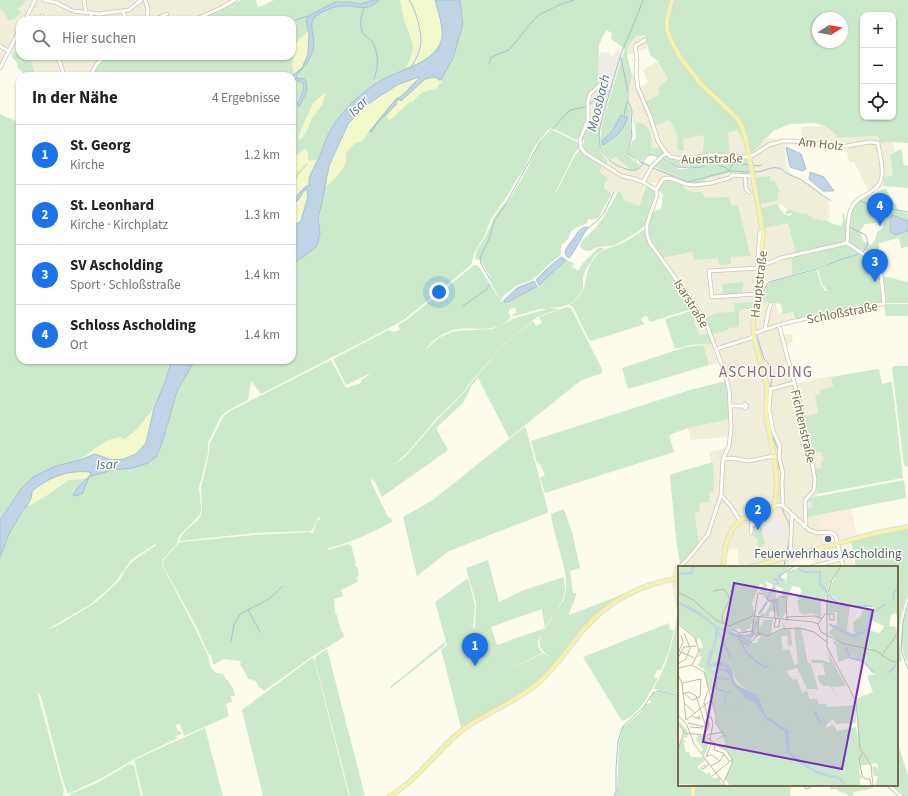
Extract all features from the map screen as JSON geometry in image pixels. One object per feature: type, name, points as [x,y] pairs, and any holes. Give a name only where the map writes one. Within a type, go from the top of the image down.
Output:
[{"type":"main road","name":"Hauptstraße","points":[[672,0],[667,20],[667,30],[671,40],[680,57],[701,84],[737,118],[744,134],[750,157],[762,228],[760,267],[754,311],[755,334],[769,389],[766,416],[777,448],[774,456],[779,505]]},
{"type":"main road","points":[[723,566],[727,540],[731,532],[740,521],[752,516],[768,513],[779,505]]},
{"type":"main road","points":[[755,566],[876,533],[908,527]]},
{"type":"main road","points":[[390,796],[412,781],[440,750],[463,730],[528,692],[539,683],[557,665],[583,630],[604,610],[634,591],[659,582],[678,578]]},
{"type":"street","points":[[27,16],[35,0]]},
{"type":"street","points":[[44,0],[57,3],[73,11],[99,14],[123,11],[133,7],[141,0]]},
{"type":"street","points":[[85,0],[86,13]]},
{"type":"street","points":[[145,0],[148,9],[147,16]]},
{"type":"street","points":[[203,16],[235,0]]},
{"type":"street","points":[[123,11],[125,16]]},
{"type":"street","points":[[163,16],[167,14]]},
{"type":"street","points":[[0,68],[15,38]]},
{"type":"street","points":[[645,40],[635,46],[638,88],[650,116],[658,141],[666,153]]},
{"type":"street","points":[[0,46],[8,52]]},
{"type":"street","points":[[59,60],[63,72]]},
{"type":"street","points":[[92,72],[101,60]]},
{"type":"street","points":[[602,83],[590,94],[588,101],[588,119],[580,140],[585,153],[622,176],[643,182],[656,190],[663,180],[668,178],[686,184],[695,184],[711,183],[733,175],[753,176]]},
{"type":"street","name":"Am Holz","points":[[750,157],[768,145],[783,141],[841,147],[864,143],[878,143],[882,171],[879,186],[872,192],[858,199],[850,211],[847,243]]},
{"type":"street","name":"Auenstraße","points":[[643,182],[651,167],[666,153],[671,157],[683,159],[710,155],[742,158],[750,157]]},
{"type":"street","points":[[746,176],[746,189],[749,192]]},
{"type":"street","name":"Isarstraße","points":[[656,190],[657,195],[646,228],[650,243],[704,318],[727,380],[731,428],[729,446],[723,459]]},
{"type":"street","points":[[760,232],[760,267]]},
{"type":"street","points":[[757,294],[712,297],[709,271],[760,267],[785,257],[847,243]]},
{"type":"street","name":"Schloßstraße","points":[[716,348],[779,325],[821,315],[884,304],[880,263],[861,253],[847,243]]},
{"type":"street","points":[[765,329],[771,304]]},
{"type":"street","name":"Fichtenstraße","points":[[779,325],[803,416],[815,479],[814,490],[806,501],[806,524],[804,526]]},
{"type":"street","points":[[794,384],[769,389],[769,408],[783,474],[779,505],[810,530],[818,533],[832,533],[836,537],[843,566]]},
{"type":"street","points":[[730,406],[744,406]]},
{"type":"street","points":[[727,453],[731,458]]},
{"type":"street","points":[[681,566],[708,534],[721,495],[723,459],[731,458],[748,460],[774,456]]},
{"type":"street","points":[[721,495],[740,521]]},
{"type":"street","points":[[789,557],[792,515]]},
{"type":"street","points":[[751,533],[752,516]]},
{"type":"street","points":[[751,525],[759,523],[758,516]]},
{"type":"street","points":[[815,566],[841,559]]},
{"type":"shaded area","points":[[0,0],[242,0],[206,16],[16,16],[16,54],[6,53],[0,66]]},
{"type":"shaded area","points":[[0,0],[29,0],[24,2],[23,5],[17,9],[21,13],[13,20],[8,20],[4,12],[0,9]]},
{"type":"shaded area","points":[[242,0],[256,0],[258,7],[274,0],[908,0],[908,143],[880,143],[878,136],[836,138],[836,135],[825,126],[815,123],[790,124],[773,131],[753,152],[750,151],[747,138],[743,139],[737,130],[728,133],[730,155],[702,156],[704,140],[703,135],[683,139],[684,150],[678,151],[677,134],[669,120],[654,126],[645,102],[660,94],[658,88],[668,79],[658,61],[650,55],[645,35],[636,36],[628,46],[627,55],[632,75],[629,91],[627,92],[628,104],[631,110],[630,128],[632,135],[627,151],[632,159],[640,164],[637,170],[630,169],[615,157],[610,160],[604,153],[600,143],[603,120],[625,49],[611,39],[612,33],[606,30],[599,45],[598,84],[589,93],[586,105],[588,115],[580,139],[577,138],[576,140],[552,128],[548,130],[535,146],[525,167],[491,219],[484,237],[475,251],[471,265],[405,319],[393,326],[261,394],[251,381],[248,400],[227,411],[221,416],[208,443],[208,453],[199,488],[201,509],[200,515],[179,536],[177,544],[163,559],[162,565],[196,630],[208,656],[211,668],[216,673],[223,674],[232,686],[235,696],[231,696],[232,702],[226,704],[229,716],[184,736],[180,724],[176,725],[177,731],[181,731],[181,734],[176,736],[178,738],[138,757],[102,778],[68,794],[63,781],[41,697],[37,691],[64,791],[63,796],[0,796],[0,114],[16,121],[16,364],[296,364],[296,72],[93,72],[102,60],[296,60],[296,16],[205,16]],"holes":[[[155,544],[156,545],[133,561],[124,571],[120,580],[96,602],[59,625],[48,629],[91,604],[114,584],[131,560]]]},
{"type":"shaded area","points":[[645,35],[649,48],[636,51],[637,60],[635,54],[627,55],[628,46],[636,36]]},
{"type":"shaded area","points":[[617,49],[623,55],[603,120],[603,126],[596,125],[587,116],[585,107],[589,93],[598,84],[598,56],[601,53],[606,52],[613,57]]},
{"type":"shaded area","points":[[16,52],[16,60],[31,60],[34,72],[22,72],[17,67],[18,64],[12,57],[11,53]]},
{"type":"shaded area","points":[[31,60],[103,60],[94,72],[34,72]]},
{"type":"shaded area","points":[[637,61],[639,85],[642,86],[648,82],[643,70],[658,61],[669,79],[660,94],[645,102],[669,120],[677,134],[683,139],[704,134],[702,156],[730,155],[728,133],[737,130],[743,139],[747,138],[753,152],[767,138],[800,140],[802,127],[825,126],[836,136],[836,138],[878,136],[880,143],[893,142],[895,152],[890,155],[894,175],[884,177],[882,187],[868,190],[854,162],[849,162],[846,148],[840,149],[803,144],[785,145],[786,167],[792,174],[811,186],[829,201],[830,216],[824,223],[800,217],[779,204],[761,207],[788,223],[796,254],[792,256],[792,275],[760,283],[756,300],[776,303],[778,313],[792,309],[794,323],[781,326],[783,335],[792,335],[793,342],[786,345],[796,383],[831,376],[833,388],[820,389],[818,413],[806,416],[813,453],[821,452],[824,460],[822,468],[816,479],[817,496],[809,498],[812,508],[808,517],[819,515],[825,546],[790,555],[789,566],[739,566],[737,549],[724,550],[722,566],[678,566],[678,608],[676,608],[671,580],[672,572],[678,563],[684,561],[699,542],[695,513],[698,503],[709,492],[714,492],[712,462],[709,452],[728,448],[729,437],[691,440],[688,428],[730,419],[726,381],[721,363],[709,365],[704,344],[713,344],[709,333],[700,335],[694,321],[704,318],[662,258],[692,252],[718,258],[719,265],[731,257],[751,255],[738,205],[731,206],[706,198],[701,192],[691,192],[684,188],[662,182],[645,184],[639,206],[624,200],[622,193],[618,191],[613,194],[604,188],[599,172],[604,164],[615,157],[623,164],[639,167],[642,161],[687,181],[702,166],[700,158],[691,160],[677,160],[664,153],[651,149],[645,125],[633,123],[633,109],[629,103],[629,91],[632,75],[635,74]]},
{"type":"shaded area","points":[[589,118],[596,125],[600,126],[600,150],[604,158],[608,161],[605,164],[586,152],[582,145],[584,141],[581,140]]},
{"type":"shaded area","points":[[635,123],[640,123],[647,127],[651,135],[651,149],[661,147],[664,153],[660,156],[646,156],[641,163],[630,155],[630,146],[636,138]]},
{"type":"shaded area","points":[[553,130],[580,144],[580,148],[575,152],[554,195],[571,162],[582,149],[585,153],[604,164],[599,172],[608,178],[604,184],[604,188],[611,193],[611,195],[598,218],[591,220],[588,219],[587,223],[572,230],[568,239],[561,246],[561,254],[532,280],[516,286],[503,296],[501,301],[481,261],[478,259],[476,260],[476,253],[497,213],[504,204],[506,205],[527,170],[540,143]]},
{"type":"shaded area","points":[[901,149],[904,165],[908,166],[908,188],[883,186],[884,177],[893,175],[890,155]]},
{"type":"shaded area","points":[[665,155],[684,161],[701,158],[702,162],[702,158],[709,157],[715,159],[717,163],[729,165],[732,158],[747,159],[750,174],[742,174],[740,172],[727,173],[705,179],[705,182],[687,184],[687,181],[653,166],[662,159],[679,169],[692,169],[676,166],[663,157]]},
{"type":"shaded area","points":[[770,176],[770,181],[774,181],[780,192],[777,194],[778,200],[760,204],[754,178]]},
{"type":"shaded area","points":[[672,179],[683,185],[684,188],[691,192],[701,192],[706,198],[729,197],[731,206],[738,205],[751,256],[731,257],[731,264],[719,265],[718,258],[694,260],[692,252],[662,258],[650,242],[648,226],[652,212],[661,209],[663,194],[658,190],[665,180]]},
{"type":"shaded area","points":[[646,186],[654,190],[656,193],[646,225],[636,233],[615,245],[598,247],[589,251],[586,251],[580,247],[583,240],[603,218],[618,191],[622,193],[624,200],[639,206]]},
{"type":"shaded area","points":[[883,189],[886,189],[899,211],[908,214],[908,221],[892,215],[890,220],[890,231],[895,235],[908,231],[908,247],[901,248],[899,238],[879,243],[879,251],[874,252],[863,250],[850,243],[848,239],[851,211],[857,202]],"holes":[[[883,222],[883,228],[877,232],[875,240],[871,245],[863,241],[860,231],[865,224]]]},
{"type":"shaded area","points":[[778,204],[780,210],[789,216],[792,213],[785,213],[788,209],[802,214],[805,213],[814,219],[826,220],[830,223],[841,226],[843,221],[843,213],[848,226],[846,242],[796,254],[788,223],[764,228],[760,208]]},
{"type":"shaded area","points":[[644,230],[646,231],[652,248],[695,308],[650,322],[647,316],[643,317],[641,320],[645,324],[591,341],[589,340],[573,307],[569,305],[577,299],[581,293],[592,262],[599,253],[605,249],[625,242]]},
{"type":"shaded area","points":[[845,245],[859,252],[860,254],[792,275],[792,256]]},
{"type":"shaded area","points":[[598,248],[605,248],[596,254],[586,269],[583,277],[583,289],[578,297],[570,304],[561,307],[547,308],[559,309],[537,317],[497,350],[533,321],[536,326],[542,323],[539,317],[567,307],[571,308],[602,369],[602,373],[580,381],[509,438],[478,378],[472,385],[464,402],[436,428],[448,450],[382,497],[375,482],[370,478],[388,517],[391,518],[392,522],[369,534],[328,548],[328,550],[348,544],[351,545],[356,563],[355,566],[357,566],[359,575],[357,576],[358,582],[341,590],[343,596],[334,599],[335,613],[344,637],[313,656],[264,691],[259,688],[256,681],[246,678],[248,678],[240,664],[241,661],[224,659],[213,665],[211,654],[209,655],[196,626],[163,566],[164,559],[180,542],[254,535],[310,532],[313,534],[317,521],[320,519],[319,516],[310,531],[255,533],[180,541],[180,538],[186,530],[198,520],[201,515],[201,488],[210,443],[223,417],[230,411],[331,360],[346,388],[361,383],[362,380],[371,373],[346,385],[333,359],[389,330],[395,332],[400,329],[398,325],[409,318],[474,265],[477,265],[480,268],[502,303],[503,299],[504,302],[539,285],[566,260],[574,263],[572,267],[578,271],[583,263]],"holes":[[[516,308],[516,313],[513,314],[512,317],[539,309],[547,309],[512,319],[501,326],[511,317],[509,314],[509,309]],[[498,326],[492,329],[455,331],[440,337],[426,349],[436,339],[453,330],[486,329]],[[493,356],[462,395],[437,420],[405,457],[395,465],[437,418],[462,394],[469,384]]]},
{"type":"shaded area","points":[[862,254],[877,263],[883,303],[795,319],[793,312],[783,314],[781,304],[760,301],[768,284],[771,282],[817,270],[821,285],[825,291],[828,291],[822,284],[818,270],[842,259]]},
{"type":"shaded area","points":[[882,276],[908,282],[908,303],[886,303]]},
{"type":"shaded area","points":[[743,282],[743,293],[723,295],[722,284]]},
{"type":"shaded area","points":[[753,302],[753,308],[739,310],[739,327],[728,328],[728,330],[712,334],[705,319],[708,316],[719,313],[735,312],[734,303]]},
{"type":"shaded area","points":[[885,304],[908,304],[908,316],[886,316]]},
{"type":"shaded area","points":[[698,309],[704,318],[694,322],[700,335],[710,333],[713,344],[691,345],[675,349],[665,319]]},
{"type":"shaded area","points":[[704,345],[709,365],[628,389],[622,368],[686,347]]},
{"type":"shaded area","points":[[894,366],[908,366],[908,467],[904,465],[892,368]]},
{"type":"shaded area","points":[[877,369],[879,370],[882,384],[892,382],[903,478],[817,494],[815,469],[822,468],[821,461],[824,460],[821,452],[813,453],[805,416],[818,413],[815,395],[820,394],[820,389],[833,387],[831,377]]},
{"type":"shaded area","points":[[726,381],[730,419],[688,428],[669,435],[674,452],[545,493],[540,478],[545,475],[540,464],[537,463],[531,441],[690,390]]},
{"type":"shaded area","points":[[524,427],[526,428],[548,511],[547,513],[449,551],[417,576],[403,517],[433,500]]},
{"type":"shaded area","points":[[713,462],[714,492],[709,493],[710,502],[699,503],[700,512],[695,513],[699,545],[680,563],[676,539],[670,476],[672,474]]},
{"type":"shaded area","points":[[904,480],[906,498],[808,517],[807,509],[812,507],[811,502],[807,503],[809,498]]},
{"type":"shaded area","points":[[564,509],[572,532],[580,568],[570,571],[573,593],[576,593],[569,615],[629,592],[614,600],[591,618],[564,652],[561,653],[562,656],[546,675],[525,692],[461,727],[441,650],[447,645],[435,602],[468,578],[475,605],[473,629],[475,626],[476,603],[466,568],[488,560],[499,602],[524,590],[564,577],[565,591],[563,599],[556,611],[563,601],[566,592],[566,581],[565,570],[551,514]],"holes":[[[542,609],[545,628],[497,645],[491,627]],[[541,636],[541,647],[549,658],[544,653],[508,670],[542,653],[538,646],[538,641]]]},
{"type":"shaded area","points":[[851,509],[857,535],[843,539],[839,538],[833,531],[822,532],[819,515]]},
{"type":"shaded area","points":[[773,511],[778,516],[783,527],[787,527],[787,540],[768,542],[762,516]]},
{"type":"shaded area","points":[[758,524],[761,528],[765,545],[759,548],[757,538],[752,532],[752,526]]},
{"type":"shaded area","points":[[908,528],[908,597],[901,620],[899,637],[902,661],[898,662],[898,566],[855,566],[855,560],[859,559],[858,552],[853,552],[851,542]]},
{"type":"shaded area","points":[[849,542],[855,566],[810,566],[814,565],[812,556],[793,562],[791,566],[791,558]]},
{"type":"shaded area","points":[[908,607],[907,661],[904,656],[902,627]]},
{"type":"shaded area","points":[[678,615],[678,695],[653,689],[669,653]]},
{"type":"shaded area","points":[[669,623],[670,630],[674,630],[669,651],[661,670],[657,670],[654,677],[658,678],[639,709],[634,714],[622,721],[583,657]]},
{"type":"shaded area","points":[[445,642],[444,646],[390,689],[391,686]]},
{"type":"shaded area","points":[[327,649],[365,796],[350,796],[315,661],[316,656]]},
{"type":"shaded area","points":[[312,658],[314,659],[349,796],[263,796],[242,710]]},
{"type":"shaded area","points":[[659,692],[678,697],[678,786],[692,786],[692,796],[614,796],[617,789],[619,742],[622,728],[640,713],[646,704],[651,703],[650,698],[653,693]]},
{"type":"shaded area","points":[[205,728],[223,796],[143,796],[134,760]]},
{"type":"shaded area","points":[[898,743],[908,776],[908,796],[903,796],[891,786],[898,786]]},
{"type":"shaded area","points":[[129,764],[134,765],[141,796],[69,796],[72,793],[97,783]]},
{"type":"shaded area","points":[[695,786],[791,786],[790,796],[694,796]]},
{"type":"shaded area","points":[[878,786],[854,792],[853,796],[848,796],[846,793],[840,792],[836,789],[831,790],[830,787]]},
{"type":"sand","points":[[400,0],[435,0],[442,24],[442,34],[436,50],[429,57],[419,63],[406,68],[412,54],[413,44],[404,20]]},
{"type":"sand","points":[[309,30],[310,45],[307,60],[302,68],[296,72],[294,72],[292,65],[293,60],[296,60],[296,43]]},
{"type":"sand","points":[[418,77],[420,78],[403,95],[396,99],[362,141],[355,143],[346,153],[345,163],[340,172],[325,187],[330,164],[337,145],[348,124],[361,109],[370,102],[390,89]]},
{"type":"sand","points":[[429,77],[435,77],[441,80],[442,83],[439,84],[437,89],[420,94],[388,122],[388,113],[396,105],[396,102],[400,99],[401,101],[412,89]]},
{"type":"sand","points":[[326,92],[322,105],[312,118],[302,138],[298,140],[313,103]]},
{"type":"sand","points":[[305,149],[308,152],[308,159],[310,161],[318,159],[309,178],[309,185],[296,197],[296,178],[307,163],[296,173],[296,156]]},
{"type":"sand","points":[[308,188],[308,196],[301,221],[296,224],[296,202]]},
{"type":"sand","points":[[153,409],[146,443],[136,454],[124,459],[80,460],[106,441],[117,437],[123,437],[123,439],[125,439],[138,428]]},
{"type":"sand","points":[[83,471],[90,472],[91,474],[85,479],[69,480],[27,507],[32,496],[32,491],[44,482],[56,476]]},
{"type":"water","points":[[379,0],[371,6],[362,8],[339,6],[331,8],[314,18],[312,23],[314,44],[312,53],[305,65],[296,76],[296,73],[302,68],[308,54],[309,34],[306,20],[308,16],[335,2],[360,4]]},
{"type":"water","name":"Isar","points":[[435,0],[460,0],[463,24],[453,58],[441,80],[435,77],[425,79],[401,101],[400,99],[396,102],[396,105],[378,122],[372,131],[369,132],[396,99],[406,92],[420,78],[419,77],[399,84],[380,96],[363,108],[348,124],[329,166],[318,218],[320,233],[318,242],[316,247],[296,262],[296,224],[301,221],[308,196],[307,189],[296,202],[296,197],[309,185],[309,178],[335,122],[350,104],[374,85],[425,60],[432,55],[441,42],[441,21]]},
{"type":"water","points":[[296,76],[297,78],[304,79],[306,81],[307,91],[299,107],[297,103],[302,93],[303,82],[299,82],[296,80]]},
{"type":"water","points":[[621,115],[628,117],[623,128],[618,134],[603,145],[602,141],[613,130]]},
{"type":"water","points":[[786,147],[801,154],[806,169],[803,171],[790,167]]},
{"type":"water","points":[[810,172],[824,177],[834,191],[823,191],[809,179]]},
{"type":"water","points":[[892,215],[908,221],[908,231],[895,235],[890,231],[890,220]]},
{"type":"water","points":[[584,227],[588,228],[569,258],[565,252],[578,232]]},
{"type":"water","points":[[561,257],[566,260],[539,285],[536,280]]},
{"type":"water","points":[[534,281],[537,286],[536,287],[508,302],[504,302],[504,300],[517,288]]},
{"type":"water","name":"Isar","points":[[171,364],[193,364],[177,391],[157,456],[148,463],[133,468],[113,470],[91,476],[88,479],[83,493],[76,496],[73,495],[79,486],[91,475],[90,472],[66,473],[45,482],[32,491],[30,501],[9,534],[0,557],[0,520],[21,489],[33,477],[56,466],[80,460],[95,454],[112,460],[124,459],[136,454],[146,443],[154,409]]},
{"type":"waterway","points":[[409,0],[413,6],[417,18],[421,38],[418,55],[411,67]]},
{"type":"waterway","points":[[489,64],[491,57],[509,50],[537,16],[559,5],[574,0]]},
{"type":"waterway","name":"Moosbach","points":[[643,0],[619,60],[602,117],[599,140],[601,150],[606,157],[623,168],[632,170],[637,169],[648,156],[652,155],[659,157]]},
{"type":"waterway","points":[[364,8],[361,27],[364,35],[373,43],[377,53],[377,69],[374,79]]},
{"type":"waterway","points":[[296,20],[308,16]]},
{"type":"waterway","name":"Moosbach","points":[[621,58],[628,92],[628,101],[632,110],[632,136],[628,153],[636,161]]},
{"type":"waterway","points":[[589,106],[597,95],[609,91]]},
{"type":"waterway","points":[[624,115],[627,102]]},
{"type":"waterway","points":[[491,281],[481,264],[480,258],[489,239],[495,219],[504,207],[540,142],[570,110],[586,107]]},
{"type":"waterway","name":"Moosbach","points":[[662,158],[677,167],[702,167],[710,160],[715,161],[718,165],[725,167],[729,171],[750,172]]},
{"type":"waterway","name":"Moosbach","points":[[640,162],[650,166]]},
{"type":"waterway","points":[[653,168],[688,182],[729,171],[732,165],[738,163],[749,165]]},
{"type":"waterway","points":[[753,165],[761,165]]},
{"type":"waterway","name":"Moosbach","points":[[754,172],[760,172],[772,168],[781,168],[786,173],[800,179],[831,201]]},
{"type":"waterway","points":[[588,228],[604,213],[614,192]]},
{"type":"waterway","name":"Moosbach","points":[[859,200],[875,208],[887,208],[908,212]]},
{"type":"waterway","points":[[849,225],[851,228],[866,235],[868,244],[863,252]]},
{"type":"waterway","points":[[755,322],[758,303],[769,282],[817,269],[842,259],[860,254]]},
{"type":"waterway","points":[[463,306],[487,289],[489,285]]},
{"type":"waterway","points":[[756,333],[764,359],[769,364],[772,371],[769,392]]},
{"type":"waterway","points":[[771,432],[778,450],[778,454]]},
{"type":"waterway","points":[[778,457],[778,465],[782,473]]},
{"type":"waterway","points":[[780,482],[781,491]]},
{"type":"waterway","points":[[782,506],[789,524],[790,532],[785,556]]},
{"type":"waterway","points":[[784,566],[785,560]]},
{"type":"waterway","points":[[231,641],[234,625],[240,614],[269,599],[283,586]]},
{"type":"waterway","points":[[908,602],[903,622],[901,650],[908,669]]},
{"type":"waterway","points":[[248,610],[260,632]]},
{"type":"waterway","points":[[614,796],[616,792],[618,741],[623,726],[643,708],[653,693],[658,691],[678,696]]},
{"type":"waterway","points":[[802,786],[807,789],[813,786]]},
{"type":"waterway","points":[[860,786],[866,786]]},
{"type":"waterway","points":[[887,786],[898,796]]},
{"type":"place","name":"Schloss Ascholding","points":[[880,226]]},
{"type":"place","name":"SV Ascholding","points":[[875,282]]},
{"type":"place","name":"St. Leonhard","points":[[758,530]]},
{"type":"place","name":"Feuerwehrhaus Ascholding","points":[[828,539]]},
{"type":"place","name":"St. Georg","points":[[475,666]]},
{"type":"district","name":"ASCHOLDING","points":[[766,372]]}]
